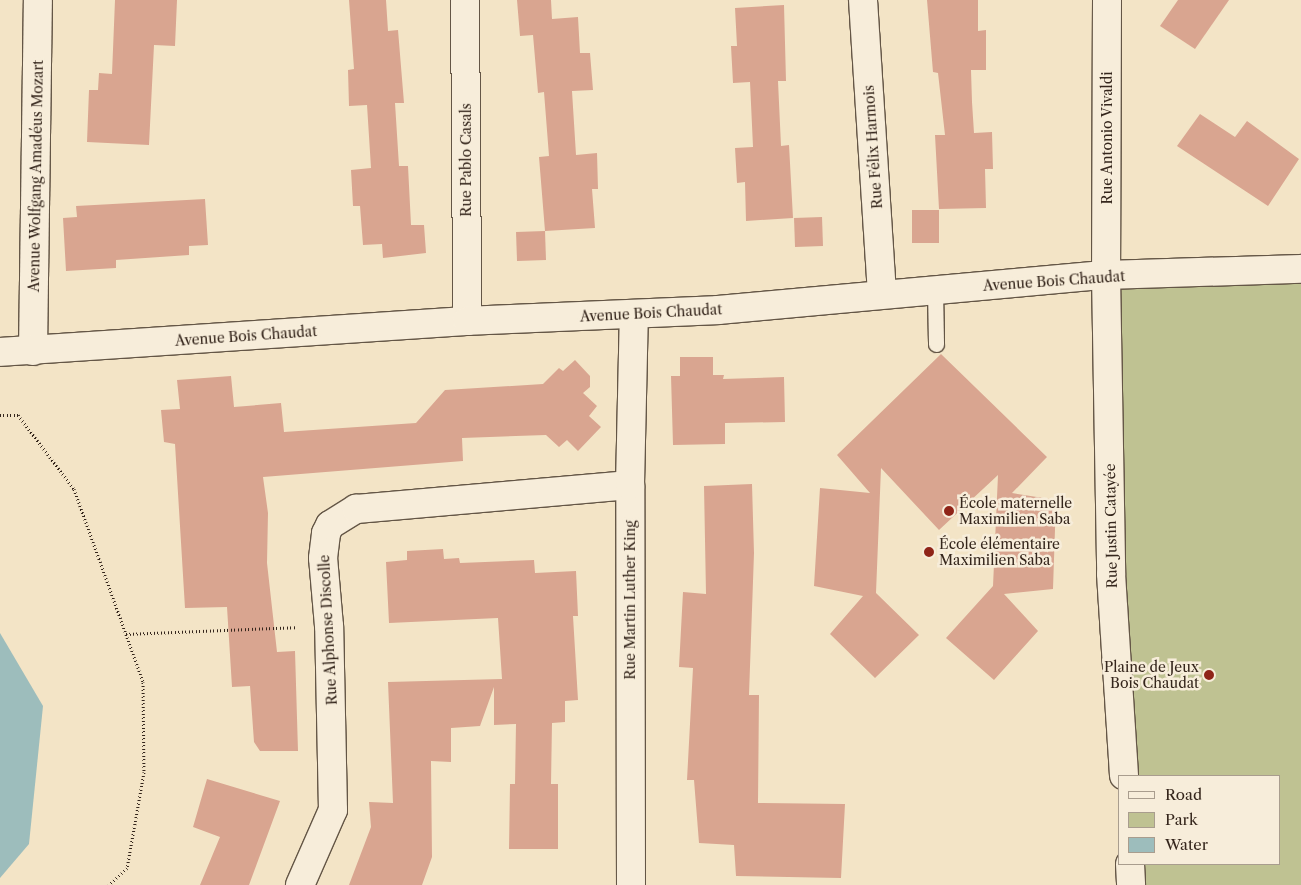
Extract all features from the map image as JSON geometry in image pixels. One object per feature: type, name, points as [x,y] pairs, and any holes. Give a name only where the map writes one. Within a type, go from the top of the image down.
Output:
[{"type":"street","name":"Avenue Wolfgang Amadéus Mozart","points":[[33,351],[38,0]]},
{"type":"street","name":"Rue Pablo Casals","points":[[465,0],[468,321]]},
{"type":"street","name":"Rue Félix Harmois","points":[[864,0],[882,293]]},
{"type":"street","name":"Rue Antonio Vivaldi","points":[[1106,275],[1107,0]]},
{"type":"street","name":"Avenue Bois Chaudat","points":[[0,352],[468,321],[718,310],[882,293],[1106,275],[1301,269]]},
{"type":"street","name":"Rue Justin Catayée","points":[[1106,275],[1111,574],[1124,775]]},
{"type":"street","name":"Rue Martin Luther King","points":[[631,885],[630,485],[634,314]]},
{"type":"street","name":"Rue Alphonse Discolle","points":[[300,885],[333,810],[330,626],[323,558],[326,533],[335,520],[350,512],[630,485]]},
{"type":"street","points":[[1130,865],[1131,885]]},
{"type":"lane","points":[[935,290],[936,344]]},
{"type":"path","points":[[0,415],[18,415],[74,489],[143,682],[144,772],[128,868],[110,885]]},
{"type":"path","points":[[126,634],[330,626]]},
{"type":"green space","name":"Plaine de Jeux Bois Chaudat","points":[[1301,269],[1301,885],[1131,885],[1130,865],[1281,865],[1281,775],[1124,775],[1106,275]]},
{"type":"water","points":[[0,633],[43,706],[29,844],[0,878]]},
{"type":"building","points":[[115,0],[177,0],[175,46],[154,45],[149,145],[87,142],[89,90],[98,90],[99,73],[112,74]]},
{"type":"building","points":[[349,0],[386,0],[388,31],[398,30],[404,103],[395,103],[399,166],[408,166],[411,225],[424,225],[426,253],[383,258],[382,244],[363,245],[360,206],[353,206],[351,170],[371,168],[367,105],[349,106],[348,70],[354,69]]},
{"type":"building","points":[[517,0],[551,0],[552,19],[578,17],[580,53],[590,53],[593,90],[572,91],[576,155],[597,153],[598,189],[592,189],[595,228],[545,231],[539,157],[549,156],[544,92],[538,93],[533,35],[520,36]]},
{"type":"building","points":[[927,0],[978,0],[978,31],[986,30],[986,70],[971,70],[972,102],[974,133],[992,132],[993,169],[985,169],[986,208],[939,209],[935,135],[945,135],[938,73],[933,72]]},
{"type":"building","points":[[1178,0],[1229,0],[1195,49],[1160,26]]},
{"type":"building","points":[[784,5],[786,81],[778,81],[781,146],[789,145],[793,218],[746,221],[745,182],[737,183],[735,148],[753,147],[750,82],[733,83],[731,46],[737,46],[735,8]]},
{"type":"building","points":[[1200,114],[1235,137],[1247,121],[1299,159],[1268,206],[1177,146]]},
{"type":"building","points":[[205,199],[208,245],[189,246],[189,255],[116,260],[116,268],[66,271],[63,218],[77,217],[76,206]]},
{"type":"building","points":[[912,210],[939,210],[939,243],[912,243]]},
{"type":"building","points":[[822,217],[823,246],[795,247],[794,218]]},
{"type":"building","points":[[545,231],[546,260],[517,261],[516,232]]},
{"type":"building","points":[[941,354],[1047,457],[1012,493],[1056,500],[1053,589],[1004,594],[1038,631],[994,680],[946,638],[993,586],[998,475],[939,530],[881,468],[876,593],[919,635],[875,678],[830,634],[863,596],[814,586],[820,488],[870,493],[837,455]]},
{"type":"building","points":[[680,357],[713,357],[713,375],[724,375],[723,379],[784,377],[785,422],[725,423],[725,444],[673,445],[671,376],[680,376]]},
{"type":"building","points":[[575,360],[590,376],[590,387],[583,393],[597,406],[589,416],[601,427],[578,451],[567,440],[559,447],[546,435],[462,438],[463,461],[263,477],[268,513],[267,563],[277,652],[295,651],[298,751],[260,751],[254,742],[250,686],[232,687],[227,607],[185,608],[175,444],[164,442],[161,410],[180,409],[177,380],[231,376],[234,407],[281,403],[284,432],[416,423],[445,390],[543,384],[559,368],[563,371]]},
{"type":"building","points":[[752,484],[754,553],[749,695],[759,695],[758,803],[845,804],[841,878],[736,876],[734,845],[699,843],[694,780],[687,780],[693,668],[679,667],[683,592],[706,594],[704,486]]},
{"type":"building","points":[[443,549],[444,559],[459,558],[460,563],[534,560],[535,573],[576,571],[578,616],[573,616],[578,700],[565,701],[565,722],[552,723],[551,784],[558,784],[558,849],[509,849],[510,784],[515,784],[516,724],[494,725],[494,687],[480,726],[451,728],[451,762],[431,761],[432,857],[422,885],[349,885],[371,827],[369,802],[393,803],[388,682],[502,679],[498,618],[389,623],[386,562],[407,560],[407,551]]},
{"type":"building","points":[[207,779],[280,801],[249,885],[200,885],[220,837],[193,827]]},
{"type":"place","name":"École maternelle Maximilien Saba","points":[[949,511]]},
{"type":"place","name":"École élémentaire Maximilien Saba","points":[[929,552]]},
{"type":"place","name":"Plaine de Jeux Bois Chaudat","points":[[1209,675]]}]
